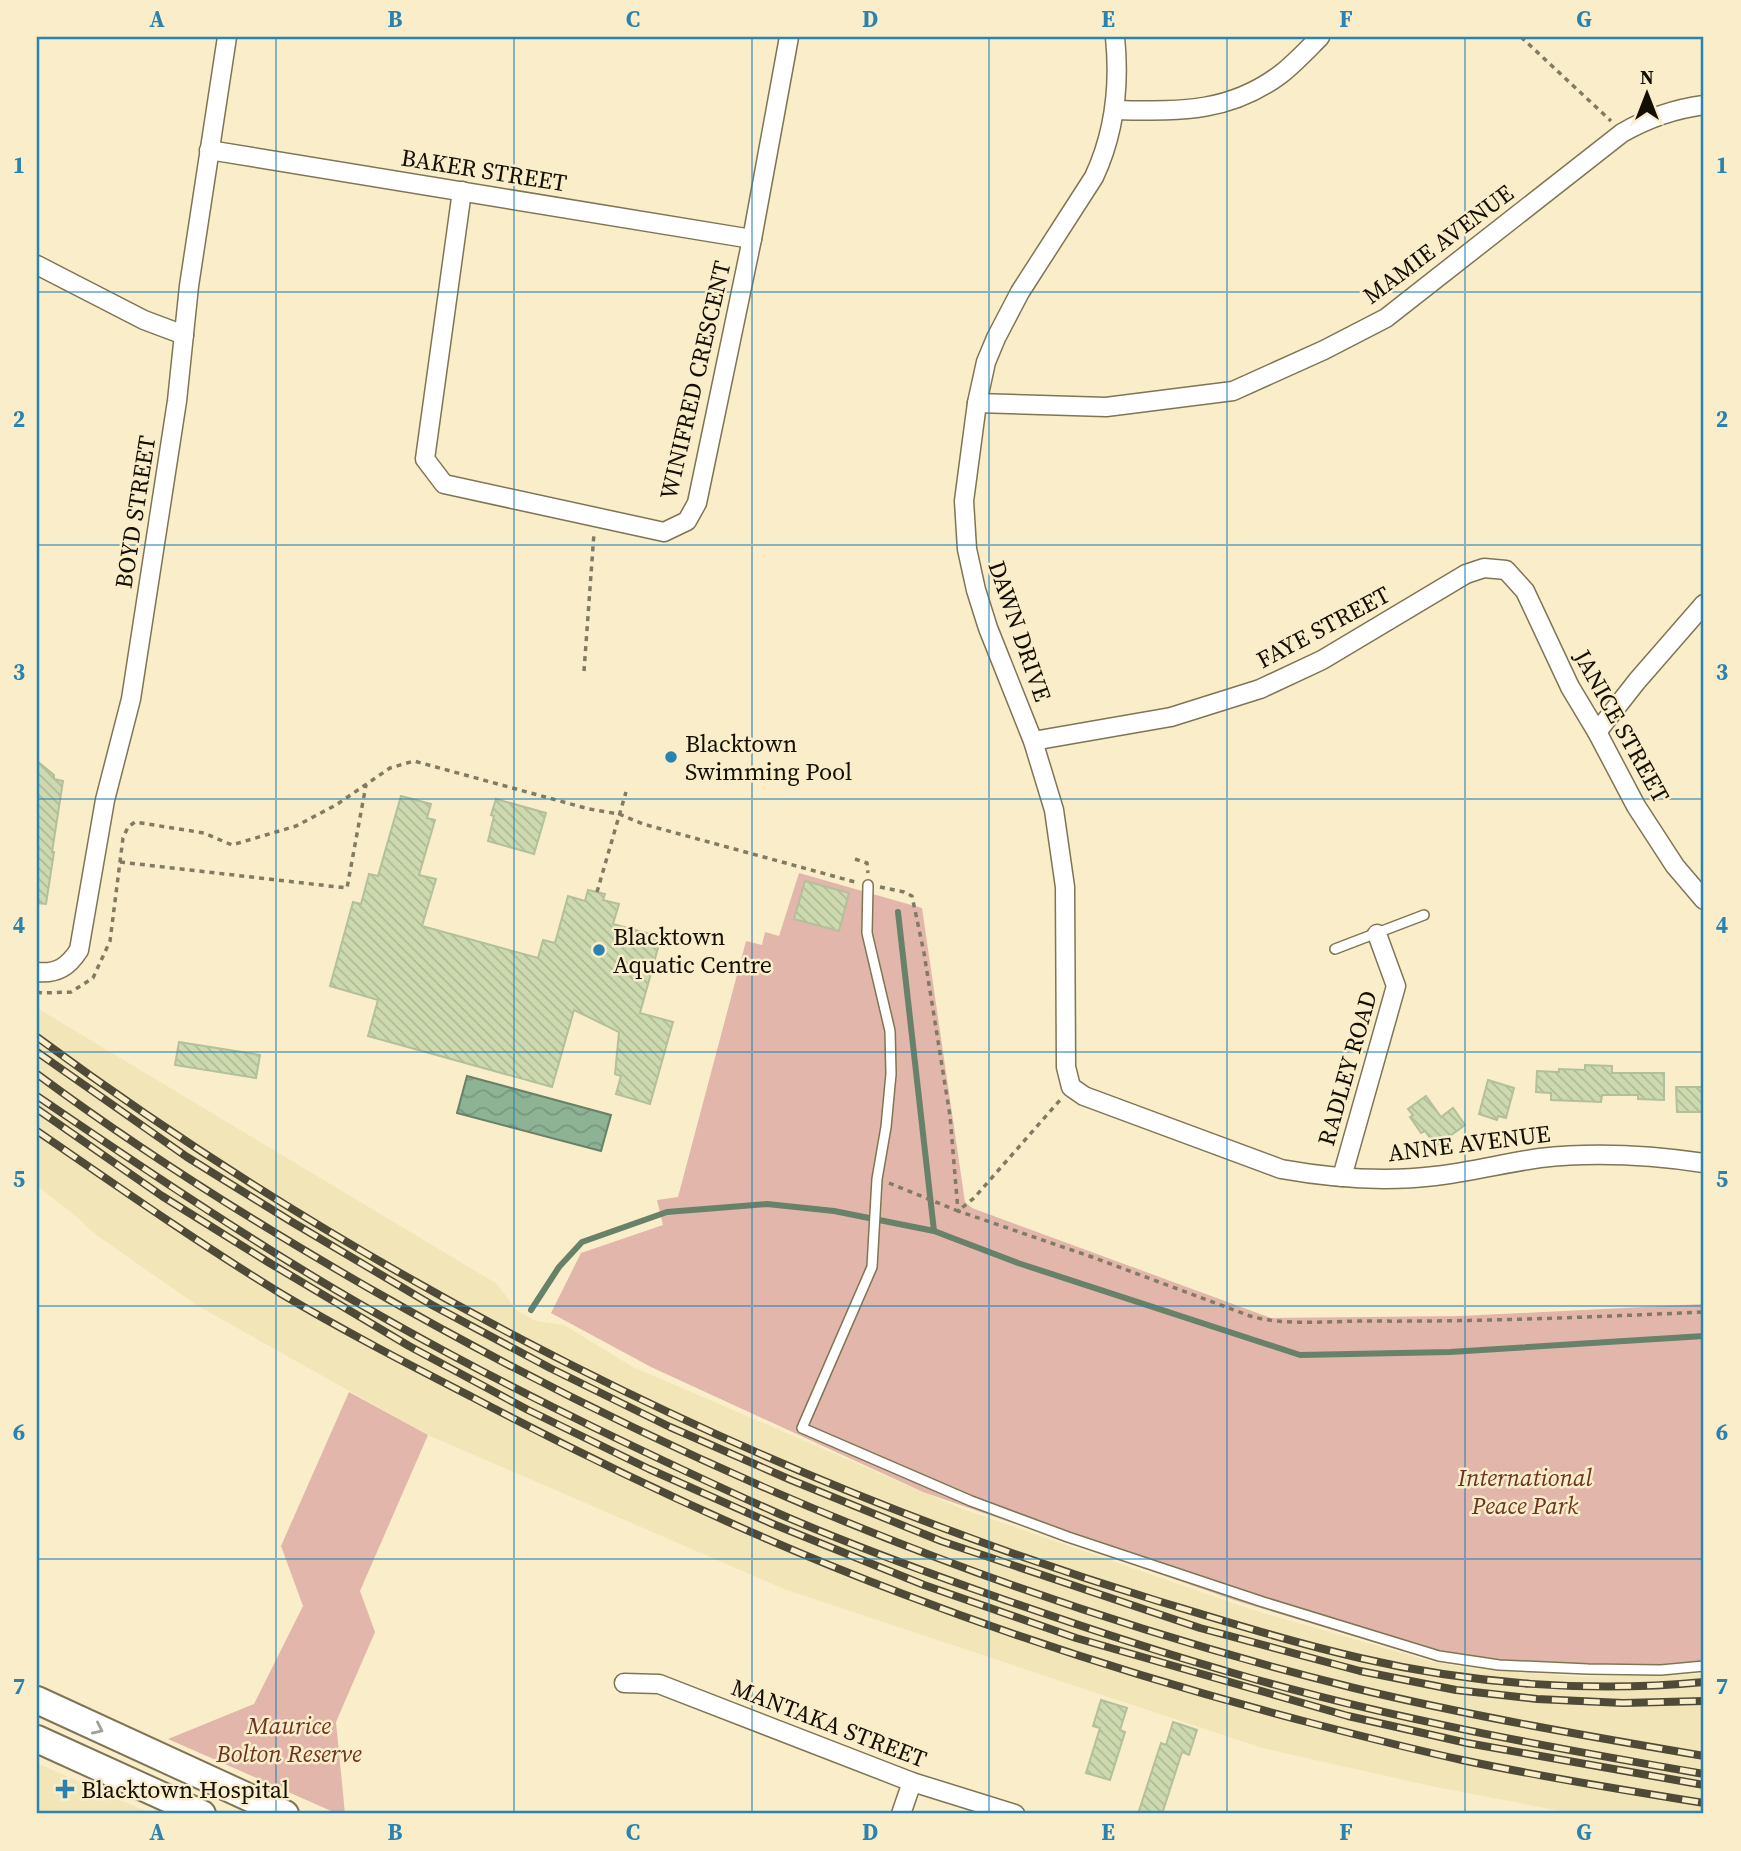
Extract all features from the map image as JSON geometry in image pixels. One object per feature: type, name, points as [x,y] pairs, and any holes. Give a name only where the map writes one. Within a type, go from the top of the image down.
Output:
[{"type":"main road","points":[[37,1699],[249,1803],[285,1814]]},
{"type":"main road","points":[[37,1740],[202,1814]]},
{"type":"street","name":"BOYD STREET","points":[[42,972],[62,969],[71,963],[79,950],[105,800],[131,699],[177,401],[189,286],[227,37]]},
{"type":"street","name":"WINIFRED CRESCENT","points":[[462,191],[425,459],[444,484],[664,532],[687,521],[697,503],[752,239],[789,37]]},
{"type":"street","name":"DAWN DRIVE","points":[[1078,1092],[1066,1067],[1065,887],[1054,810],[1033,741],[988,628],[976,590],[967,549],[964,501],[977,402],[986,362],[1004,321],[1094,177],[1104,156],[1115,110],[1115,37]]},
{"type":"street","points":[[1115,110],[1194,110],[1219,105],[1268,83],[1294,63],[1320,37]]},
{"type":"street","name":"MAMIE AVENUE","points":[[977,402],[1106,407],[1233,391],[1324,350],[1386,318],[1622,133],[1670,111],[1704,105]]},
{"type":"street","name":"BAKER STREET","points":[[209,150],[752,239]]},
{"type":"street","points":[[37,265],[144,320],[184,335]]},
{"type":"street","name":"FAYE STREET","points":[[1033,741],[1171,717],[1260,689],[1322,660],[1466,573],[1484,568],[1506,570]]},
{"type":"street","name":"JANICE STREET","points":[[1506,570],[1525,591],[1570,687],[1636,806],[1675,866],[1704,900]]},
{"type":"street","points":[[1597,732],[1704,604]]},
{"type":"street","name":"RADLEY ROAD","points":[[1342,1177],[1395,986],[1377,934]]},
{"type":"street","name":"ANNE AVENUE","points":[[1078,1092],[1281,1169],[1314,1175],[1433,1177],[1540,1158],[1583,1155],[1625,1155],[1704,1163]]},
{"type":"street","name":"MANTAKA STREET","points":[[624,1683],[659,1684],[912,1782],[1015,1814]]},
{"type":"street","points":[[901,1814],[912,1782]]},
{"type":"lane","points":[[868,885],[867,933],[890,1031],[891,1073],[886,1127],[877,1179],[872,1267],[802,1428],[971,1501],[1068,1537],[1263,1602],[1439,1656],[1499,1665],[1588,1669],[1661,1670],[1704,1666]]},
{"type":"lane","points":[[1335,949],[1424,915]]},
{"type":"path","points":[[1521,37],[1622,133]]},
{"type":"path","points":[[584,671],[595,517]]},
{"type":"path","points":[[366,784],[347,888],[120,862],[128,827],[135,822],[204,833],[232,845],[296,826],[336,804],[366,784],[390,768],[414,761],[589,809],[619,814],[643,824],[868,885],[904,892],[912,896],[924,953],[950,1116],[958,1211]]},
{"type":"path","points":[[597,892],[626,792]]},
{"type":"path","points":[[958,1211],[1078,1092]]},
{"type":"path","points":[[877,1179],[958,1211],[1250,1316],[1275,1322],[1416,1322],[1704,1312]]},
{"type":"shaded area","points":[[37,1008],[497,1284],[516,1310],[536,1321],[564,1325],[633,1367],[960,1508],[1247,1608],[1433,1662],[1477,1669],[1582,1677],[1704,1674],[1704,1814],[1576,1814],[1431,1786],[1262,1748],[784,1589],[428,1435],[198,1306],[95,1234],[37,1186]]},
{"type":"shaded area","name":"Blacktown Hospital","points":[[37,1763],[152,1814],[37,1814]]},
{"type":"green space","name":"International Peace Park","points":[[799,873],[922,908],[965,1202],[972,1208],[1271,1318],[1461,1316],[1704,1304],[1704,1671],[1602,1675],[1493,1668],[1436,1661],[1237,1601],[923,1492],[651,1367],[551,1313],[581,1253],[663,1225],[657,1200],[678,1197],[746,941],[762,945],[765,932],[779,936]]},
{"type":"green space","name":"Maurice Bolton Reserve","points":[[349,1392],[428,1435],[360,1591],[375,1632],[336,1722],[345,1814],[338,1814],[168,1739],[254,1704],[303,1606],[281,1546]]},
{"type":"water","points":[[467,1076],[611,1115],[601,1151],[457,1113]]},
{"type":"building","points":[[37,761],[54,775],[54,779],[63,781],[46,904],[37,903]]},
{"type":"building","name":"Blacktown Aquatic Centre","points":[[401,796],[431,804],[427,818],[435,820],[419,875],[436,879],[422,926],[538,958],[543,940],[555,943],[568,896],[585,901],[588,890],[605,894],[603,900],[619,904],[613,924],[661,937],[640,1013],[673,1022],[650,1104],[616,1094],[621,1076],[615,1074],[619,1032],[574,1010],[552,1087],[368,1036],[378,1000],[330,986],[353,902],[361,904],[369,874],[378,876]]},
{"type":"building","points":[[496,799],[546,813],[534,854],[488,841]]},
{"type":"building","points":[[805,881],[849,893],[839,931],[794,919]]},
{"type":"building","points":[[179,1042],[260,1055],[256,1078],[175,1065]]},
{"type":"building","points":[[1585,1065],[1612,1066],[1612,1073],[1664,1073],[1664,1100],[1638,1099],[1638,1095],[1602,1095],[1601,1102],[1551,1100],[1551,1093],[1536,1092],[1537,1071],[1585,1070]]},
{"type":"building","points":[[1488,1080],[1514,1088],[1506,1118],[1498,1116],[1497,1120],[1479,1114]]},
{"type":"building","points":[[1676,1087],[1704,1087],[1704,1112],[1677,1112]]},
{"type":"building","points":[[1426,1096],[1441,1117],[1453,1108],[1465,1125],[1436,1146],[1425,1131],[1421,1133],[1408,1109]]},
{"type":"building","points":[[1101,1700],[1127,1708],[1120,1730],[1125,1732],[1110,1780],[1086,1773],[1100,1728],[1093,1726]]},
{"type":"building","points":[[1173,1722],[1197,1730],[1189,1755],[1182,1752],[1162,1814],[1138,1814],[1161,1743],[1166,1745]]},
{"type":"waterway","points":[[898,912],[934,1231]]},
{"type":"waterway","points":[[531,1310],[559,1267],[582,1242],[667,1212],[767,1204],[834,1211],[934,1231],[1018,1263],[1300,1355],[1450,1352],[1704,1336]]},
{"type":"railway","points":[[37,1037],[166,1127],[298,1213],[434,1292],[574,1366],[716,1434],[861,1496],[1009,1552],[1158,1601],[1360,1658],[1445,1674],[1531,1684],[1618,1687],[1704,1682]]},
{"type":"railway","points":[[37,1052],[187,1157],[432,1305],[550,1368],[670,1427],[941,1541],[1200,1628],[1360,1671],[1456,1690],[1537,1699],[1623,1703],[1704,1701]]},
{"type":"railway","points":[[37,1074],[158,1159],[241,1212],[484,1352],[603,1413],[847,1522],[971,1570],[1097,1614],[1225,1653],[1441,1708],[1704,1756]]},
{"type":"railway","points":[[37,1096],[230,1225],[406,1330],[593,1427],[832,1536],[947,1580],[1093,1630],[1297,1691],[1470,1731],[1704,1774]]},
{"type":"railway","points":[[37,1109],[162,1196],[409,1346],[528,1410],[649,1469],[773,1524],[924,1585],[1076,1638],[1348,1716],[1467,1743],[1704,1785]]},
{"type":"railway","points":[[37,1131],[218,1254],[351,1333],[631,1477],[739,1527],[848,1572],[953,1613],[1055,1648],[1259,1709],[1462,1760],[1704,1803]]},
{"type":"place","name":"Blacktown Swimming Pool","points":[[671,757]]},
{"type":"place","name":"Blacktown Aquatic Centre","points":[[599,950]]},
{"type":"place","name":"Blacktown Hospital","points":[[65,1789]]}]
